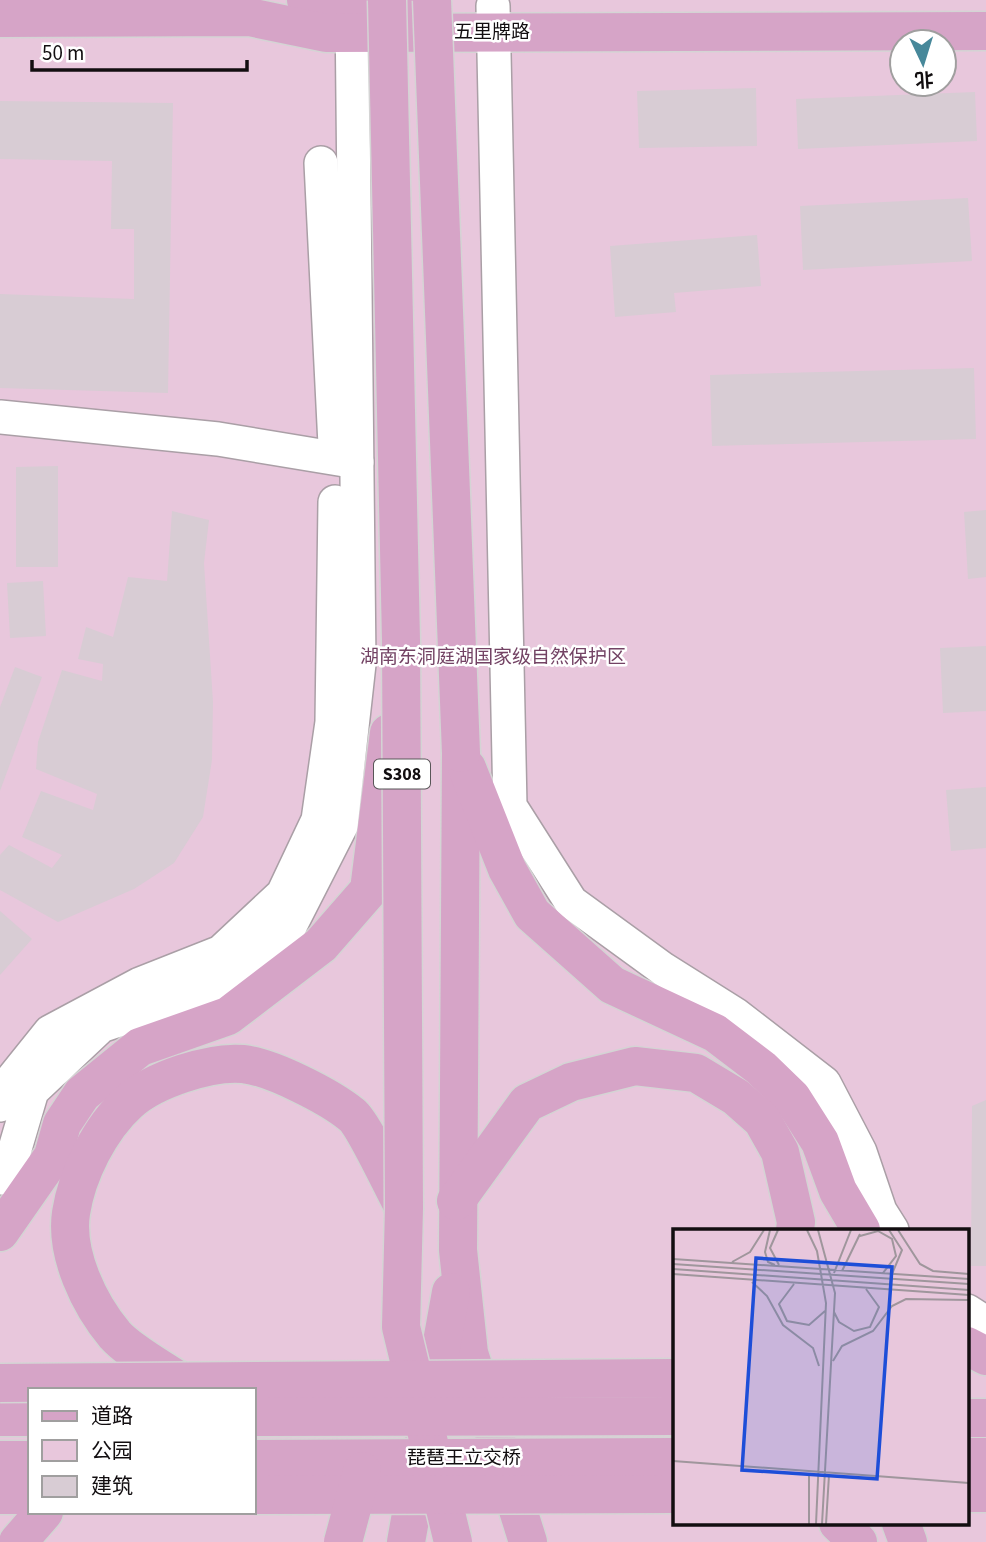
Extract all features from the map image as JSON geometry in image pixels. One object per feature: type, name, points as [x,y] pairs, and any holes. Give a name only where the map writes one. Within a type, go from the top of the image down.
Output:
[{"type":"main road","name":"五里牌路","points":[[306,0],[357,9],[986,31]]},
{"type":"main road","points":[[432,0],[461,753],[456,1201],[458,1250],[469,1353],[528,1542]]},
{"type":"main road","name":"五里牌路","points":[[494,13],[986,4]]},
{"type":"main road","name":"五里牌路","points":[[0,18],[249,17],[326,33],[357,9]]},
{"type":"main road","name":"S308","points":[[357,9],[401,640],[404,1208],[401,1327],[453,1542]]},
{"type":"main road","points":[[0,1232],[35,1186],[53,1156],[62,1124],[89,1087],[140,1047],[228,1016],[321,945],[369,890],[401,640]]},
{"type":"main road","points":[[461,753],[507,869],[532,914],[612,985],[715,1032],[761,1068],[792,1098],[820,1142],[838,1191],[860,1229]]},
{"type":"main road","points":[[184,1384],[116,1336],[83,1284],[74,1250],[71,1215],[82,1171],[106,1132],[129,1102],[164,1080],[206,1068],[243,1064],[303,1084],[354,1116],[404,1208]]},
{"type":"main road","points":[[456,1201],[527,1102],[571,1082],[635,1066],[696,1073],[736,1097],[762,1119],[780,1152],[796,1222],[795,1229]]},
{"type":"main road","points":[[406,1542],[458,1250]]},
{"type":"main road","points":[[343,1542],[401,1327]]},
{"type":"main road","points":[[968,1347],[986,1356]]},
{"type":"main road","points":[[968,1374],[986,1374]]},
{"type":"main road","points":[[0,1383],[184,1384],[673,1378]]},
{"type":"main road","points":[[256,1417],[673,1416]]},
{"type":"main road","points":[[0,1417],[28,1417]]},
{"type":"main road","points":[[968,1418],[986,1418]]},
{"type":"main road","name":"琵琶王立交桥","points":[[256,1459],[673,1457]]},
{"type":"main road","points":[[968,1457],[986,1457]]},
{"type":"main road","points":[[0,1460],[28,1460]]},
{"type":"main road","points":[[968,1493],[986,1493]]},
{"type":"main road","points":[[256,1495],[673,1494]]},
{"type":"main road","points":[[0,1495],[28,1495]]},
{"type":"main road","points":[[18,1542],[42,1514]]},
{"type":"main road","points":[[839,1524],[858,1542]]},
{"type":"main road","points":[[901,1524],[908,1542]]},
{"type":"street","points":[[0,1105],[5,1088],[50,1032],[140,984],[221,952],[284,894],[318,820],[332,722],[346,460],[357,9]]},
{"type":"street","points":[[494,13],[510,806],[571,902],[663,969],[736,1015],[824,1083],[860,1152],[880,1211],[891,1229]]},
{"type":"street","points":[[0,1178],[9,1169],[32,1091],[102,1026],[207,990],[290,926],[341,827],[359,664],[346,460],[321,163]]},
{"type":"street","points":[[0,416],[218,439],[346,460]]},
{"type":"street","points":[[968,1312],[986,1323]]},
{"type":"green space","name":"湖南东洞庭湖国家级自然保护区","points":[[0,0],[986,0],[986,1542],[0,1542]]},
{"type":"building","points":[[756,88],[757,146],[639,148],[637,91]]},
{"type":"building","points":[[975,92],[977,141],[798,149],[796,99],[888,95],[888,98],[958,98],[958,93]]},
{"type":"building","points":[[0,101],[173,103],[168,393],[0,388],[0,294],[134,299],[134,229],[111,229],[112,161],[0,159]]},
{"type":"building","points":[[968,198],[972,261],[803,270],[800,206]]},
{"type":"building","points":[[757,235],[761,286],[674,293],[676,312],[615,317],[610,246]]},
{"type":"building","points":[[974,368],[976,439],[712,446],[710,375]]},
{"type":"building","points":[[58,466],[58,567],[16,567],[16,467]]},
{"type":"building","points":[[986,510],[986,577],[968,579],[964,512]]},
{"type":"building","points":[[172,511],[209,520],[204,563],[213,702],[212,760],[203,817],[174,863],[134,889],[58,922],[0,890],[0,855],[9,845],[52,868],[62,855],[22,837],[41,791],[93,810],[97,794],[36,769],[38,742],[62,670],[102,681],[103,664],[78,659],[86,627],[113,637],[128,577],[167,581]]},
{"type":"building","points":[[43,581],[46,636],[10,638],[7,583]]},
{"type":"building","points":[[986,646],[986,711],[943,713],[940,648]]},
{"type":"building","points":[[15,667],[42,677],[0,791],[0,707]]},
{"type":"building","points":[[986,787],[986,848],[951,851],[946,790]]},
{"type":"building","points":[[0,911],[32,939],[0,975]]},
{"type":"building","points":[[986,1100],[986,1266],[971,1266],[972,1106]]}]
